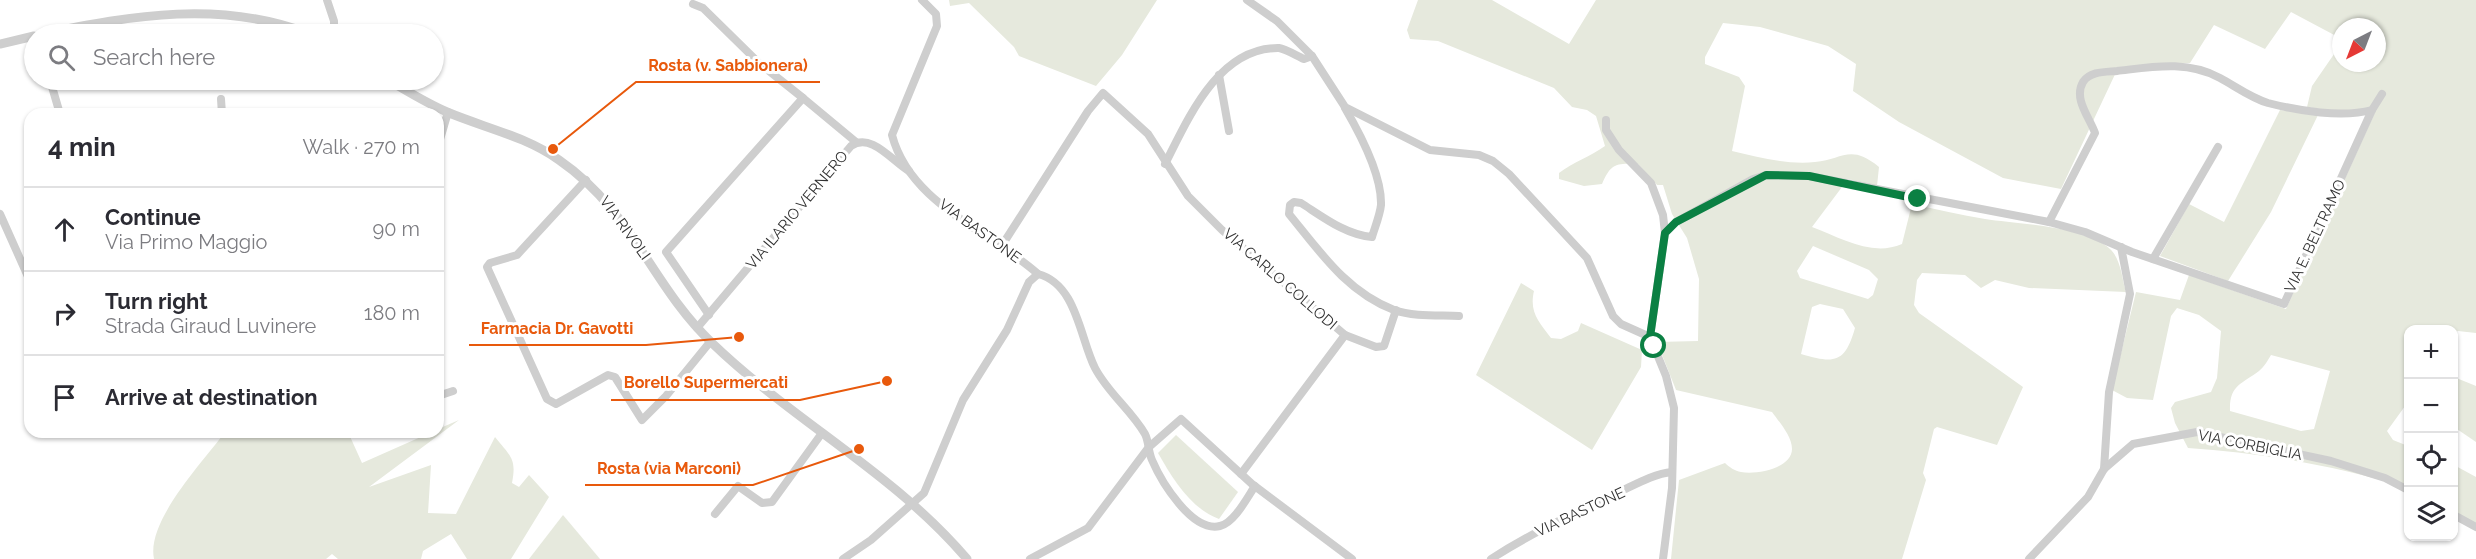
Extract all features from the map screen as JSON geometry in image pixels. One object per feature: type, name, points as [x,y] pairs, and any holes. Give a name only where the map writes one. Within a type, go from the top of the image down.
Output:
[{"type":"street","points":[[327,0],[334,24]]},
{"type":"street","name":"VIA BASTONE","points":[[922,0],[936,14],[937,26],[892,135],[910,172],[936,199],[1054,284],[1071,305],[1095,368],[1116,400],[1142,429],[1157,470],[1173,496],[1189,514],[1204,525],[1212,527],[1224,525],[1256,486]]},
{"type":"street","points":[[1247,0],[1277,21],[1312,56],[1358,131],[1374,172],[1381,204],[1372,237],[1362,236],[1337,225],[1301,203],[1294,202],[1290,206],[1289,214],[1338,274],[1357,290],[1396,310],[1459,316]]},
{"type":"street","points":[[693,4],[703,8],[759,63],[856,142]]},
{"type":"street","points":[[90,24],[139,14],[190,10],[246,14],[284,24]]},
{"type":"street","points":[[0,44],[24,38]]},
{"type":"street","points":[[1165,164],[1192,112],[1219,75],[1245,54],[1280,48],[1304,59],[1312,56]]},
{"type":"street","points":[[2049,222],[2095,133],[2083,109],[2083,82],[2095,73],[2174,65],[2202,70],[2267,103],[2334,113],[2372,110],[2382,94]]},
{"type":"street","points":[[1219,75],[1229,131]]},
{"type":"street","points":[[53,90],[58,108]]},
{"type":"street","name":"VIA RIVOLI","points":[[406,90],[440,108]]},
{"type":"street","name":"VIA CARLO COLLODI","points":[[1001,247],[1088,111],[1103,93],[1148,134],[1165,164],[1188,196],[1207,216],[1345,335],[1376,347],[1384,346],[1396,310]]},
{"type":"street","name":"VIA RIVOLI","points":[[709,315],[666,252],[803,98]]},
{"type":"street","points":[[221,99],[222,108]]},
{"type":"street","points":[[1345,107],[1430,150],[1479,155],[1493,161],[1509,174],[1587,258],[1613,316],[1621,324],[1650,337]]},
{"type":"street","name":"VIA RIVOLI","points":[[444,110],[531,143],[586,180],[629,229],[671,294],[710,342],[778,401],[860,459],[913,503],[967,559]]},
{"type":"street","name":"VIA E. BELTRAMO","points":[[1665,233],[1676,222],[1754,179],[1774,174],[1809,176],[2049,222],[2085,232],[2154,259],[2284,304],[2372,110]]},
{"type":"street","points":[[444,123],[447,112]]},
{"type":"street","points":[[1606,120],[1606,130],[1618,150],[1651,183],[1663,215],[1665,233],[1650,337],[1673,398],[1672,472],[1664,559]]},
{"type":"street","name":"VIA ILARIO VERNERO","points":[[697,328],[856,142],[867,142],[875,146],[910,172]]},
{"type":"street","points":[[2154,259],[2218,147]]},
{"type":"street","points":[[586,180],[517,255],[510,259],[490,263],[487,267],[551,403],[556,404],[608,375],[615,377],[622,385],[642,420],[666,396],[710,342]]},
{"type":"street","points":[[0,214],[24,268]]},
{"type":"street","points":[[2104,469],[2109,392],[2130,294],[2121,247]]},
{"type":"street","points":[[843,559],[871,540],[924,493],[963,400],[1007,330],[1029,282],[1038,274]]},
{"type":"street","points":[[1241,474],[1345,335]]},
{"type":"street","points":[[444,394],[453,391]]},
{"type":"street","points":[[1030,559],[1088,528],[1149,447],[1176,421],[1184,420],[1241,474],[1352,559]]},
{"type":"street","name":"VIA CORBIGLIA","points":[[2030,559],[2088,497],[2104,469],[2133,444],[2197,432],[2331,461],[2385,478],[2404,488]]},
{"type":"street","points":[[715,514],[738,486],[762,503],[772,502],[822,433]]},
{"type":"street","name":"VIA BASTONE","points":[[1491,559],[1558,521],[1657,475],[1672,472]]},
{"type":"street","points":[[2458,517],[2476,527]]},
{"type":"shaded area","points":[[949,0],[1157,0],[1122,55],[1096,86],[1019,56],[1014,47],[969,3],[950,6]]},
{"type":"shaded area","points":[[1418,0],[1492,0],[1569,44],[1596,0],[2476,0],[2476,333],[2458,331],[2458,325],[2404,325],[2404,408],[2387,431],[2393,440],[2404,444],[2404,487],[2354,473],[2299,462],[2244,453],[2188,448],[2175,423],[2171,408],[2175,402],[2211,392],[2217,378],[2221,331],[2199,315],[2177,308],[2171,316],[2153,400],[2127,398],[2112,390],[2136,292],[2180,300],[2189,275],[2286,309],[2376,110],[2334,111],[2307,107],[2312,86],[2332,57],[2332,72],[2386,72],[2386,18],[2332,18],[2332,34],[2291,12],[2265,49],[2214,25],[2190,63],[2159,63],[2118,68],[2061,189],[2003,178],[1899,122],[1853,91],[1856,64],[1828,46],[1760,27],[1723,23],[1705,57],[1705,64],[1739,77],[1745,86],[1732,151],[1794,162],[1824,161],[1853,154],[1879,167],[1877,186],[1848,179],[1812,227],[1857,245],[1891,247],[1902,244],[1912,204],[1985,219],[2051,227],[2085,235],[2110,249],[2119,264],[2126,292],[2029,288],[1995,280],[1981,288],[1965,275],[1922,273],[1917,280],[1914,305],[1919,313],[2023,387],[1997,445],[1937,427],[1934,429],[1923,473],[1926,480],[1902,559],[1671,559],[1679,480],[1725,463],[1732,469],[1748,473],[1772,469],[1790,456],[1792,449],[1788,434],[1772,412],[1676,390],[1657,342],[1698,341],[1699,279],[1687,238],[1672,214],[1663,185],[1657,185],[1638,164],[1615,166],[1608,172],[1602,184],[1584,186],[1559,179],[1559,173],[1564,169],[1605,146],[1596,116],[1587,110],[1572,107],[1554,88],[1438,41],[1410,39],[1407,30]],"holes":[[[1813,246],[1869,270],[1878,279],[1873,295],[1868,299],[1800,278],[1797,271]],[[1820,304],[1843,309],[1855,328],[1847,348],[1837,358],[1822,359],[1801,354],[1812,307]],[[2271,355],[2330,371],[2314,429],[2301,431],[2230,411],[2234,390],[2261,369]]]},
{"type":"shaded area","points":[[2280,110],[2318,115],[2271,212],[2228,281],[2160,256],[2189,204],[2224,222]]},
{"type":"shaded area","points":[[1521,283],[1534,291],[1534,311],[1551,338],[1561,339],[1578,331],[1581,323],[1642,350],[1641,367],[1592,450],[1476,375]]},
{"type":"shaded area","points":[[2458,379],[2476,386],[2476,442],[2458,430]]},
{"type":"shaded area","points":[[459,420],[444,431],[444,426]]},
{"type":"shaded area","points":[[1176,435],[1238,492],[1219,519],[1199,508],[1183,492],[1158,453]]},
{"type":"shaded area","points":[[495,437],[513,462],[512,483],[519,487],[529,475],[549,497],[511,559],[467,559],[451,534],[423,551],[421,559],[338,559],[332,554],[326,559],[154,559],[154,544],[167,510],[220,438],[351,438],[362,463],[418,438],[435,438],[369,487],[431,465],[428,513],[456,514]]},
{"type":"shaded area","points":[[2458,467],[2476,477],[2476,524],[2458,514]]},
{"type":"shaded area","points":[[563,515],[600,559],[529,559]]},
{"type":"place","name":"Rosta (v. Sabbionera)","points":[[553,149]]},
{"type":"place","name":"Farmacia Dr. Gavotti","points":[[739,337]]},
{"type":"place","name":"Borello Supermercati","points":[[887,381]]},
{"type":"place","name":"Rosta (via Marconi)","points":[[859,449]]},
{"type":"route","points":[[1654,346],[1650,337],[1665,233],[1676,222],[1754,179],[1766,175],[1809,176],[1918,199]]}]
